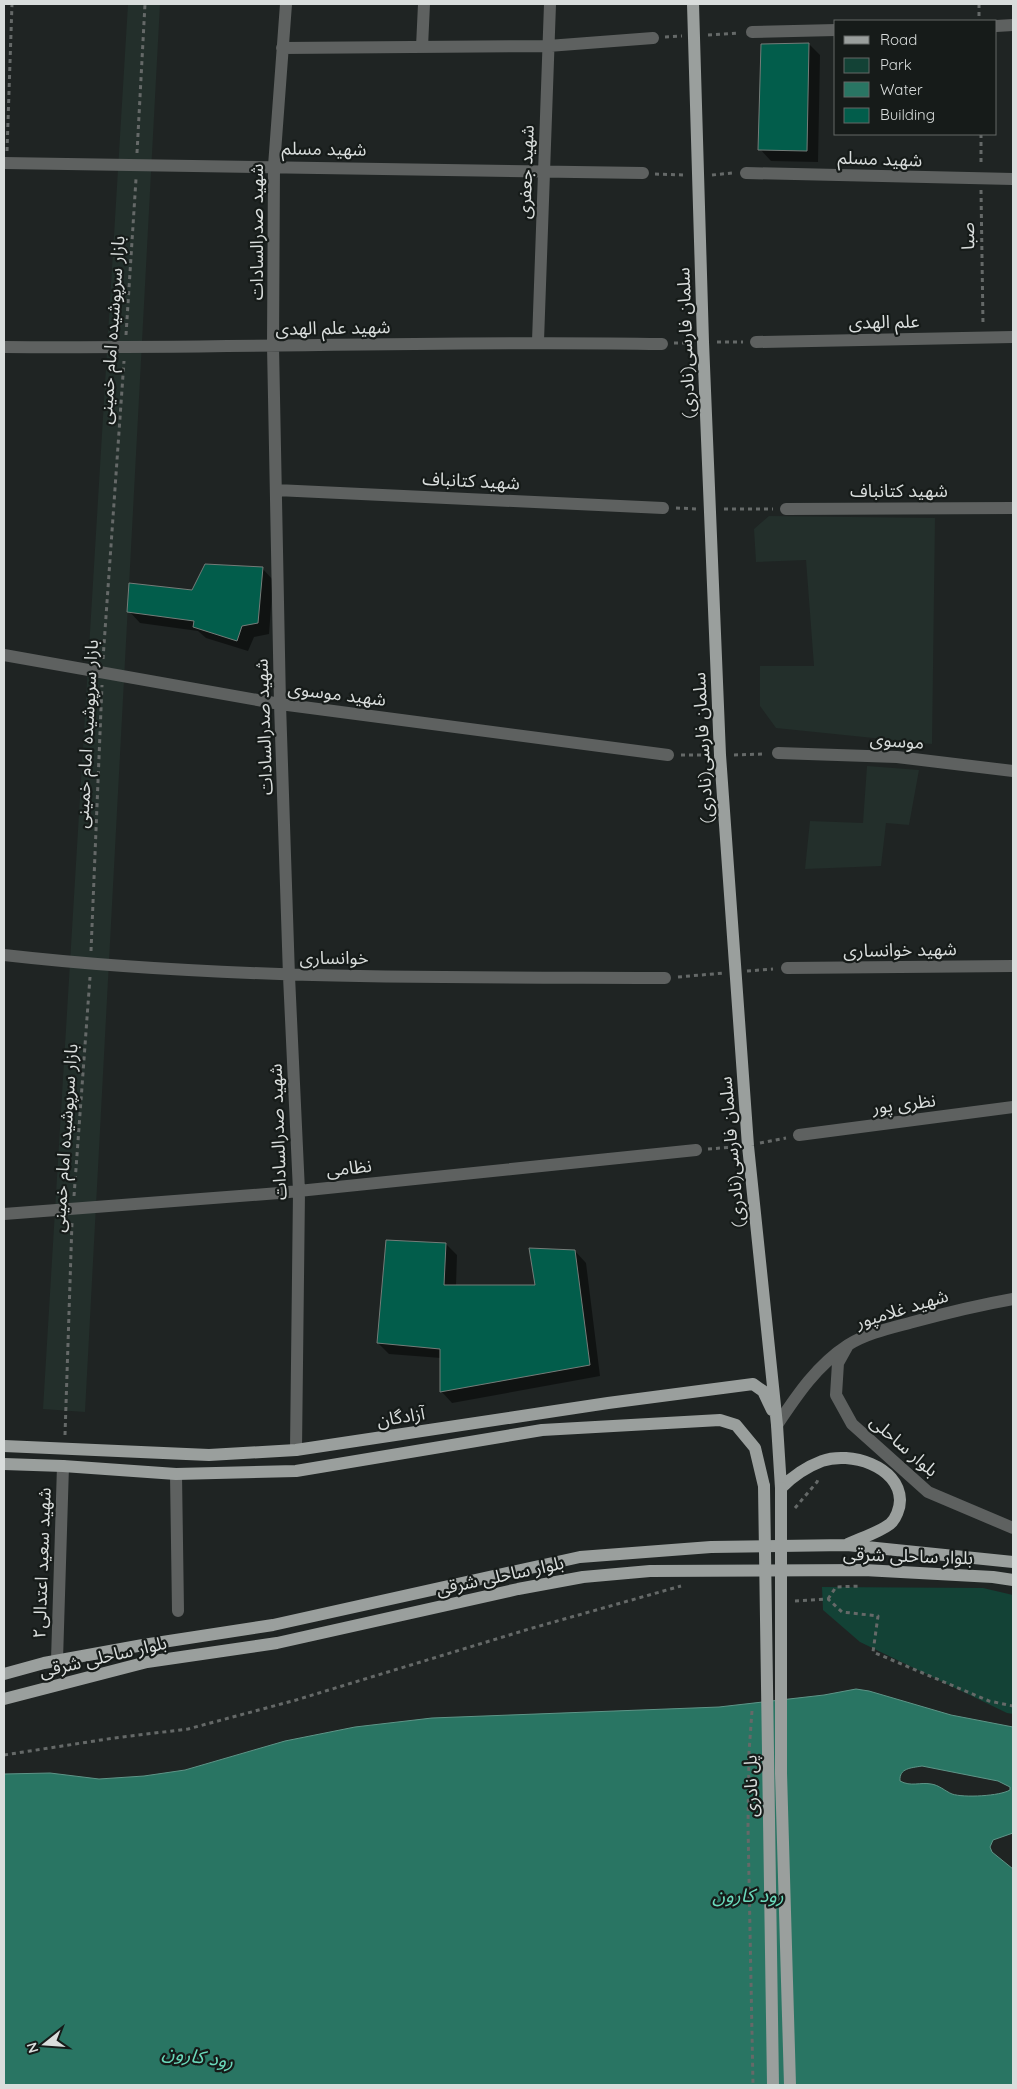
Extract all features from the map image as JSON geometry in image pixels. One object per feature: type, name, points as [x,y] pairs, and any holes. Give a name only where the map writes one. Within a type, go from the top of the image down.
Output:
[{"type":"main road","name":"سلمان فارسی(نادری)","points":[[693,4],[703,342],[720,755],[748,1146],[777,1425],[781,1488]]},
{"type":"main road","name":"آزادگان","points":[[4,1446],[209,1454],[296,1450],[608,1403],[753,1384],[763,1391],[769,1401],[777,1425]]},
{"type":"main road","name":"آزادگان","points":[[4,1464],[176,1474],[296,1471],[542,1430],[688,1420],[720,1420],[736,1425],[755,1448],[764,1486]]},
{"type":"main road","points":[[781,1488],[796,1473],[824,1460],[856,1459],[887,1472],[896,1483],[900,1493],[900,1508],[891,1523],[847,1545]]},
{"type":"main road","name":"پل نادری","points":[[764,1486],[773,2085]]},
{"type":"main road","name":"پل نادری","points":[[781,1488],[781,1773],[790,2085]]},
{"type":"main road","name":"بلوار ساحلی شرقی","points":[[4,1674],[57,1660],[273,1625],[580,1557],[711,1547],[847,1545],[1013,1562]]},
{"type":"main road","name":"بلوار ساحلی شرقی","points":[[4,1699],[147,1662],[277,1643],[518,1589],[583,1577],[650,1572],[864,1570],[993,1577],[1013,1580]]},
{"type":"street","name":"شهید صدرالسادات","points":[[286,4],[274,166],[273,346],[280,704],[289,976],[299,1191],[296,1450]]},
{"type":"street","points":[[422,47],[424,4]]},
{"type":"street","name":"شهید جعفری","points":[[538,341],[550,4]]},
{"type":"street","points":[[997,26],[1013,25]]},
{"type":"street","points":[[752,32],[834,30]]},
{"type":"street","points":[[282,48],[548,46],[653,38]]},
{"type":"street","name":"شهید مسلم","points":[[5,163],[643,173]]},
{"type":"street","name":"شهید مسلم","points":[[746,172],[1013,179]]},
{"type":"street","name":"علم الهدی","points":[[756,342],[1013,337]]},
{"type":"street","name":"شهید علم الهدی","points":[[4,347],[125,348],[538,341],[662,344]]},
{"type":"street","name":"شهید کتانباف","points":[[276,490],[663,508]]},
{"type":"street","name":"شهید کتانباف","points":[[786,509],[1013,508]]},
{"type":"street","name":"شهید موسوی","points":[[4,655],[280,704],[668,755]]},
{"type":"street","name":"موسوی","points":[[778,753],[897,757],[1013,771]]},
{"type":"street","name":"خوانساری","points":[[4,955],[91,965],[289,976],[665,978]]},
{"type":"street","name":"شهید خوانساری","points":[[787,968],[1013,966]]},
{"type":"street","name":"نظری پور","points":[[798,1135],[1013,1107]]},
{"type":"street","name":"نظامی","points":[[4,1214],[299,1191],[696,1150]]},
{"type":"street","name":"شهید غلامپور","points":[[777,1425],[803,1386],[817,1371],[848,1345],[881,1330],[975,1306],[1013,1299]]},
{"type":"street","name":"بلوار ساحلی","points":[[848,1345],[838,1363],[836,1395],[852,1424],[928,1492],[1013,1528]]},
{"type":"street","name":"شهید سعید اعتدالی۲","points":[[57,1660],[63,1466]]},
{"type":"street","points":[[176,1474],[178,1611]]},
{"type":"path","points":[[5,163],[12,4]]},
{"type":"path","name":"بازار سرپوشیده امام خمینی","points":[[64,1448],[73,1209],[91,965],[102,673],[125,348],[145,4]]},
{"type":"path","points":[[979,4],[979,20]]},
{"type":"path","name":"صبا","points":[[981,135],[983,337]]},
{"type":"path","points":[[4,1754],[188,1729],[296,1700],[529,1629],[686,1584]]},
{"type":"path","points":[[792,1601],[828,1599],[842,1612],[878,1616],[873,1652],[989,1701],[1013,1706]]},
{"type":"shaded area","points":[[128,4],[160,4],[85,1412],[43,1409]]},
{"type":"shaded area","points":[[769,516],[935,518],[932,744],[776,728],[760,706],[760,666],[814,666],[806,560],[756,562],[754,529]]},
{"type":"shaded area","points":[[867,766],[919,770],[909,825],[886,823],[881,866],[805,869],[810,821],[863,823]]},
{"type":"green space","points":[[822,1587],[983,1588],[1013,1595],[1013,1714],[1007,1713],[860,1642],[823,1610]]},
{"type":"water","name":"رود کارون","points":[[856,1689],[869,1691],[951,1715],[1013,1727],[1013,1833],[993,1840],[990,1847],[992,1852],[1013,1869],[1013,2085],[4,2085],[4,1774],[50,1773],[99,1779],[144,1776],[185,1770],[285,1741],[355,1727],[432,1718],[719,1707],[824,1695]],"holes":[[[922,1766],[998,1781],[1010,1787],[1010,1790],[998,1794],[973,1796],[952,1794],[934,1785],[908,1784],[900,1781],[900,1777],[904,1771]]]},
{"type":"building","points":[[809,43],[807,151],[758,150],[761,44]]},
{"type":"building","points":[[205,564],[263,567],[258,623],[242,626],[237,641],[193,627],[194,621],[127,612],[129,583],[192,590]]},
{"type":"building","points":[[386,1240],[446,1243],[444,1285],[535,1285],[529,1248],[575,1250],[590,1365],[440,1392],[440,1349],[377,1343]]}]
